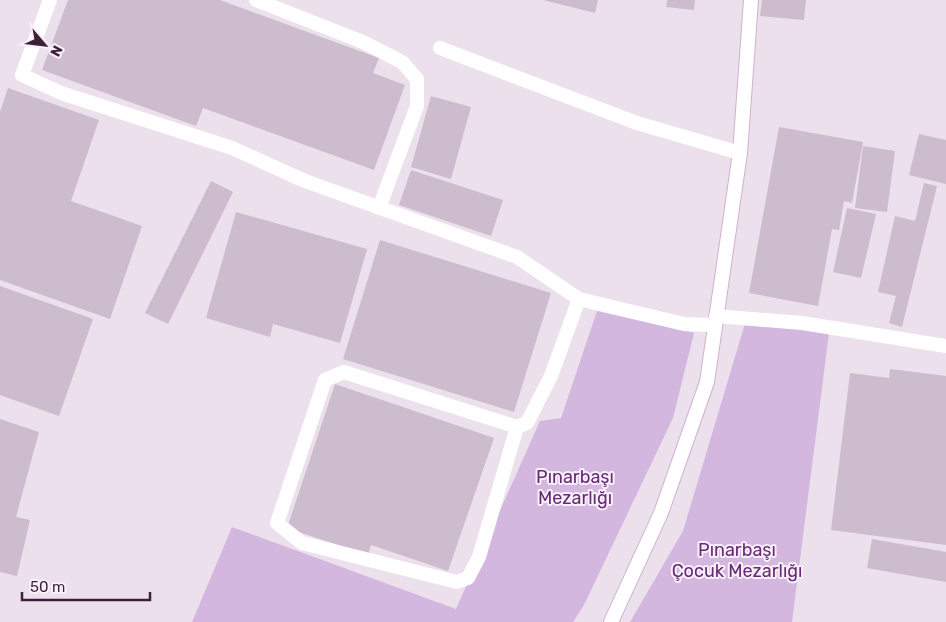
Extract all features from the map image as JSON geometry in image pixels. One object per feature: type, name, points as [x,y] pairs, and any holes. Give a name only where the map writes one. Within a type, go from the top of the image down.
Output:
[{"type":"street","points":[[50,0],[22,75],[62,93],[232,148],[305,181],[517,257],[579,299],[684,324],[716,321],[802,323],[946,346]]},
{"type":"street","points":[[256,0],[364,42],[402,62],[418,79],[417,106],[379,208]]},
{"type":"street","points":[[611,622],[661,513],[707,382],[740,153],[751,0]]},
{"type":"street","points":[[440,48],[637,123],[740,153]]},
{"type":"street","points":[[517,427],[479,557],[468,578],[457,582],[302,543],[277,523],[325,380],[344,372],[517,427],[527,423],[551,376],[579,299]]},
{"type":"green space","name":"Pınarbaşı Mezarlığı","points":[[597,311],[694,333],[673,418],[584,605],[573,622],[192,622],[232,527],[456,609],[540,421],[561,418]]},
{"type":"green space","name":"Pınarbaşı Çocuk Mezarlığı","points":[[746,320],[829,333],[792,622],[630,622],[683,531]]},
{"type":"building","points":[[68,0],[220,0],[379,58],[373,73],[405,85],[374,170],[203,108],[196,126],[42,70]]},
{"type":"building","points":[[543,0],[598,0],[595,13]]},
{"type":"building","points":[[667,0],[695,0],[694,10],[666,7]]},
{"type":"building","points":[[762,0],[806,0],[804,20],[760,16]]},
{"type":"building","points":[[8,88],[99,120],[71,201],[142,226],[110,319],[0,280],[0,112]]},
{"type":"building","points":[[431,96],[471,107],[451,179],[411,167]]},
{"type":"building","points":[[779,127],[863,142],[852,203],[844,201],[839,230],[832,229],[818,306],[749,293]]},
{"type":"building","points":[[919,134],[946,140],[946,184],[909,175]]},
{"type":"building","points":[[863,146],[895,151],[887,212],[855,208]]},
{"type":"building","points":[[411,170],[503,200],[491,236],[399,205]]},
{"type":"building","points":[[211,181],[233,192],[168,324],[145,313]]},
{"type":"building","points":[[924,183],[937,186],[902,327],[889,323],[896,296],[878,292],[895,216],[915,221]]},
{"type":"building","points":[[847,208],[876,214],[861,278],[833,272]]},
{"type":"building","points":[[236,212],[367,249],[340,343],[273,324],[270,337],[206,318]]},
{"type":"building","points":[[380,240],[551,293],[514,412],[343,359]]},
{"type":"building","points":[[0,286],[93,319],[59,416],[0,395]]},
{"type":"building","points":[[890,369],[946,376],[946,545],[831,530],[850,373],[889,378]]},
{"type":"building","points":[[335,384],[494,438],[448,571],[371,545],[368,555],[287,528]]},
{"type":"building","points":[[0,419],[39,432],[16,517],[30,520],[17,576],[0,572]]},
{"type":"building","points":[[872,539],[946,552],[946,582],[867,568]]}]
